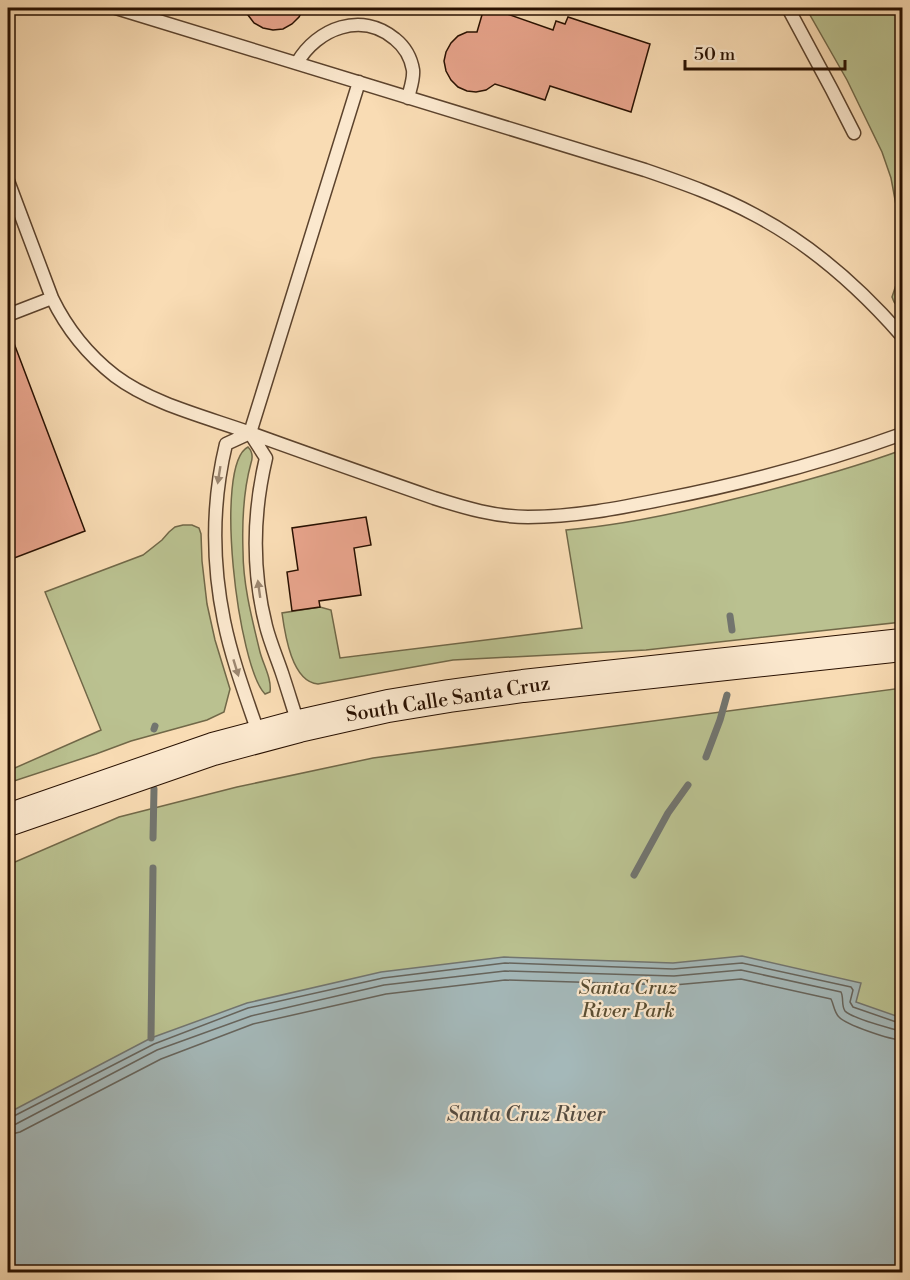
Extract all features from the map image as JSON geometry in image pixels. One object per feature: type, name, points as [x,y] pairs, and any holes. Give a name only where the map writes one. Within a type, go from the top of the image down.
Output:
[{"type":"street","name":"South Calle Santa Cruz","points":[[8,820],[213,749],[299,726],[388,706],[488,691],[903,645]]},
{"type":"lane","points":[[116,8],[668,178],[708,193],[754,214],[789,235],[828,263],[866,297],[903,336]]},
{"type":"lane","points":[[788,8],[854,133]]},
{"type":"lane","points":[[297,63],[312,43],[326,34],[342,27],[375,26],[402,44],[409,56],[414,73],[408,98]]},
{"type":"lane","points":[[259,736],[232,655],[224,622],[218,585],[215,541],[217,490],[226,444],[250,433],[358,82]]},
{"type":"lane","points":[[8,181],[52,298],[67,325],[89,353],[117,377],[148,395],[465,508],[526,517],[549,517],[604,510],[704,491],[809,465],[903,434]]},
{"type":"lane","points":[[8,315],[52,298]]},
{"type":"lane","points":[[250,433],[266,458],[258,498],[256,539],[258,583],[273,648],[299,726]]},
{"type":"green space","points":[[806,8],[902,8],[902,313],[892,297],[900,269],[900,247],[891,178],[882,152],[847,80]]},
{"type":"green space","points":[[248,447],[252,457],[244,507],[243,564],[251,615],[270,682],[270,692],[265,694],[255,676],[246,646],[233,567],[232,489],[238,461]]},
{"type":"green space","points":[[902,450],[902,622],[646,650],[453,660],[318,684],[302,675],[291,656],[282,613],[320,607],[331,610],[340,658],[582,628],[566,530],[672,514],[819,477]]},
{"type":"green space","points":[[183,525],[199,528],[201,534],[207,604],[230,689],[224,712],[207,720],[131,741],[8,783],[8,771],[101,730],[45,592],[143,555],[175,527]]},
{"type":"green space","name":"Santa Cruz River Park","points":[[902,688],[902,1272],[8,1272],[8,865],[119,817],[237,787],[373,758]]},
{"type":"water","name":"Santa Cruz River","points":[[742,956],[861,983],[856,1002],[902,1018],[902,1272],[8,1272],[8,1113],[151,1038],[247,1003],[381,972],[504,957],[673,963]]},
{"type":"building","points":[[245,8],[304,8],[292,24],[283,29],[273,30],[254,23]]},
{"type":"building","points":[[484,8],[490,8],[553,30],[556,21],[565,24],[568,17],[650,44],[631,112],[550,86],[545,100],[495,84],[486,90],[476,92],[458,87],[446,71],[444,61],[446,52],[458,36],[467,32],[477,32]]},
{"type":"building","points":[[12,338],[85,531],[9,560],[8,340]]},
{"type":"building","points":[[366,517],[371,545],[354,548],[361,595],[319,601],[320,607],[292,611],[287,572],[298,570],[292,528]]},
{"type":"waterway","points":[[730,616],[732,630]]},
{"type":"waterway","points":[[706,757],[727,695]]},
{"type":"waterway","points":[[634,875],[668,813],[688,785]]},
{"type":"waterway","points":[[153,838],[154,789]]},
{"type":"waterway","points":[[151,1038],[153,868]]}]
